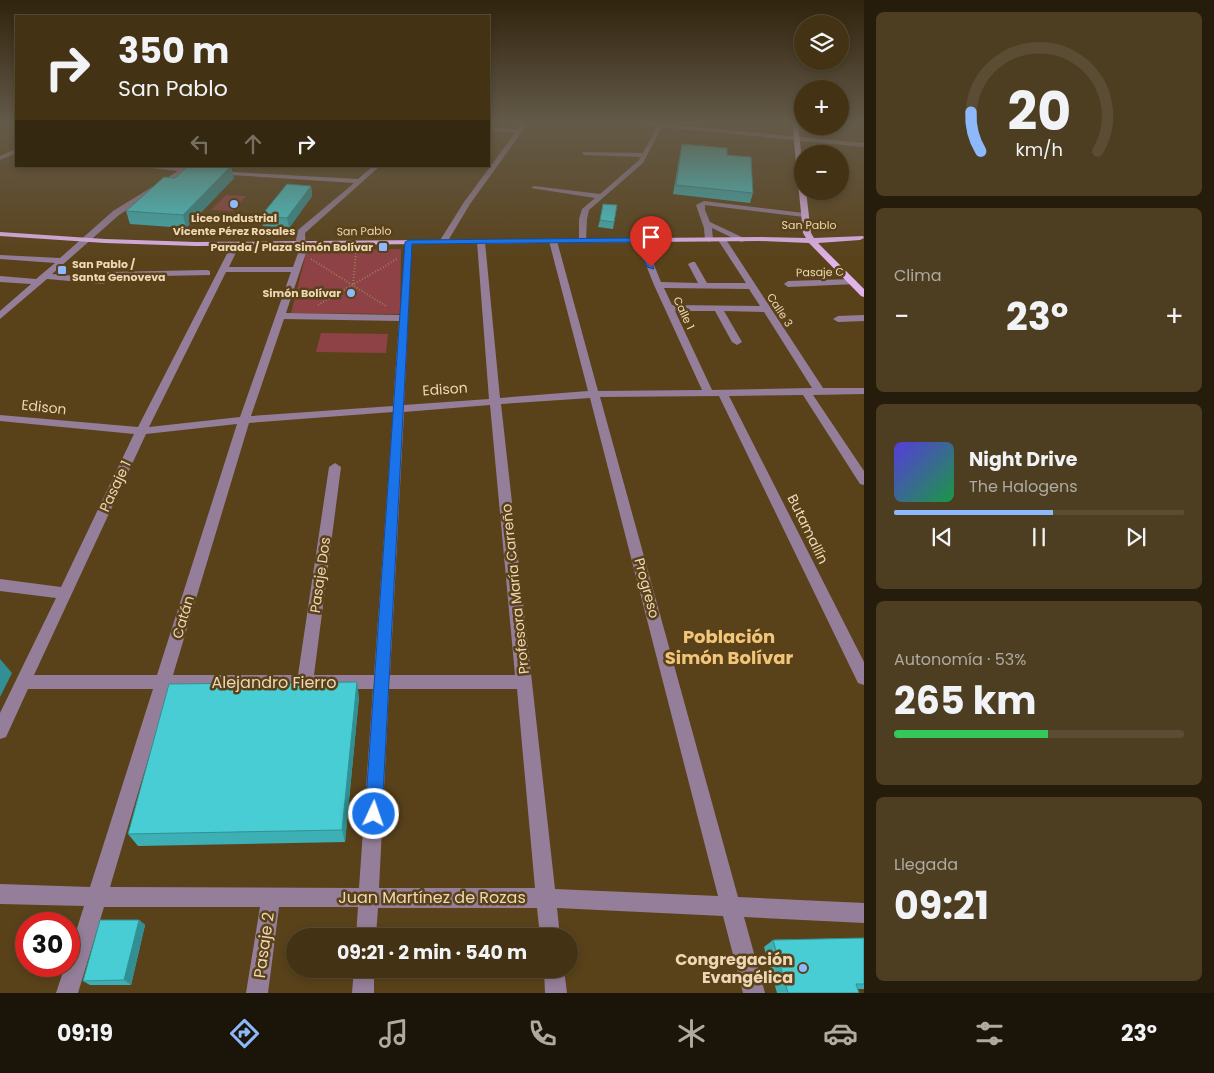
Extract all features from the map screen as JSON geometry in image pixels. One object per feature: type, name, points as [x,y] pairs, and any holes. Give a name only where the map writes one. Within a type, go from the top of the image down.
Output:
[{"type":"main road","points":[[800,168],[804,215],[810,239],[864,294]]},
{"type":"main road","name":"San Pablo","points":[[0,234],[85,240],[236,244],[302,248],[409,242],[862,238]]},
{"type":"street","points":[[179,168],[192,169]]},
{"type":"street","name":"Catán","points":[[67,993],[244,420],[296,270],[302,248],[301,232],[374,168]]},
{"type":"street","points":[[443,242],[466,204],[492,168]]},
{"type":"street","points":[[582,241],[584,214],[588,206],[634,168]]},
{"type":"street","points":[[0,316],[124,207],[192,169]]},
{"type":"street","points":[[212,171],[360,181]]},
{"type":"street","points":[[534,188],[600,196]]},
{"type":"street","points":[[709,240],[709,224],[700,208],[700,205],[704,203],[804,215]]},
{"type":"street","points":[[709,224],[744,240]]},
{"type":"street","name":"Calle 1","points":[[640,240],[669,308],[716,394]]},
{"type":"street","name":"Calle 3","points":[[722,240],[820,392]]},
{"type":"street","name":"Progreso","points":[[553,241],[596,394],[754,993]]},
{"type":"street","points":[[366,928],[397,408],[409,242]]},
{"type":"street","name":"Profesora María Carreño","points":[[482,242],[495,400],[549,928]]},
{"type":"street","name":"Pasaje 1","points":[[0,731],[142,430],[236,244]]},
{"type":"street","points":[[0,257],[61,261]]},
{"type":"street","points":[[692,264],[704,285]]},
{"type":"street","points":[[224,269],[296,270]]},
{"type":"street","points":[[0,279],[104,281],[108,275],[208,273]]},
{"type":"street","name":"Pasaje C","points":[[788,284],[852,282]]},
{"type":"street","points":[[658,285],[750,286]]},
{"type":"street","points":[[669,308],[765,309]]},
{"type":"street","points":[[718,308],[738,342]]},
{"type":"street","points":[[280,316],[404,318]]},
{"type":"street","points":[[838,319],[864,318]]},
{"type":"street","name":"Edison","points":[[0,418],[142,430],[495,400],[596,394],[864,391]]},
{"type":"street","points":[[807,393],[864,481]]},
{"type":"street","name":"Butamallín","points":[[716,394],[864,678]]},
{"type":"street","name":"Pasaje Dos","points":[[305,682],[335,467]]},
{"type":"street","points":[[0,585],[65,593]]},
{"type":"street","name":"Alejandro Fierro","points":[[23,682],[524,682]]},
{"type":"street","name":"Juan Martínez de Rozas","points":[[0,894],[97,897],[546,898],[864,913]]},
{"type":"street","name":"Pasaje 2","points":[[258,993],[272,897]]},
{"type":"street","points":[[363,993],[364,978]]},
{"type":"street","points":[[555,978],[556,993]]},
{"type":"path","points":[[302,248],[353,285],[404,318]]},
{"type":"path","points":[[347,253],[365,253]]},
{"type":"path","points":[[353,285],[356,253]]},
{"type":"path","points":[[299,316],[408,253]]},
{"type":"shaded area","points":[[226,195],[246,196],[233,211],[211,210]]},
{"type":"shaded area","points":[[401,249],[400,314],[291,313],[307,250]]},
{"type":"shaded area","points":[[321,333],[388,334],[386,353],[316,352]]},
{"type":"building","points":[[185,168],[229,168],[183,215],[126,211],[164,177],[175,178]]},
{"type":"building","points":[[678,168],[752,168],[753,193],[676,185]]},
{"type":"building","points":[[287,184],[311,186],[287,218],[261,216]]},
{"type":"building","points":[[603,204],[617,205],[614,222],[600,220]]},
{"type":"building","points":[[357,682],[342,830],[128,834],[169,684]]},
{"type":"building","points":[[100,920],[139,920],[124,980],[83,981]]},
{"type":"building","points":[[864,938],[864,984],[856,984],[859,993],[788,993],[773,940]]},
{"type":"place","name":"Liceo Industrial Vicente Pérez Rosales","points":[[234,204]]},
{"type":"place","name":"Parada / Plaza Simón Bolívar","points":[[383,247]]},
{"type":"place","name":"San Pablo / Santa Genoveva","points":[[62,270]]},
{"type":"place","name":"Simón Bolívar","points":[[351,293]]},
{"type":"place","name":"Congregación Evangélica","points":[[803,968]]},
{"type":"district","name":"Población Simón Bolívar","points":[[729,646]]},
{"type":"route","points":[[374,814],[396,428],[409,242],[640,240],[651,267]]}]
